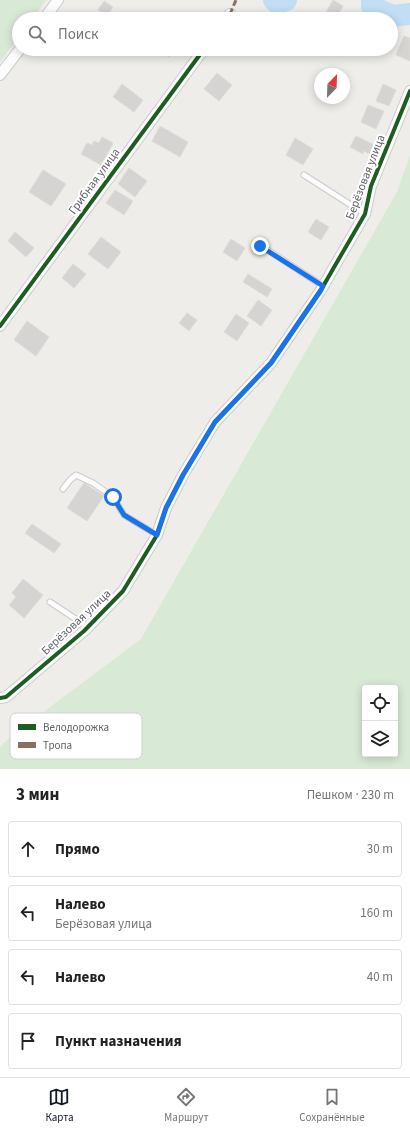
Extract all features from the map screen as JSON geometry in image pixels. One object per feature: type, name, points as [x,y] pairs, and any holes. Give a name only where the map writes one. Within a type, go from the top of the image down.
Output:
[{"type":"street","points":[[49,12],[58,0]]},
{"type":"street","points":[[0,76],[15,56]]},
{"type":"street","name":"Грибная улица","points":[[0,326],[199,56]]},
{"type":"street","name":"Берёзовая улица","points":[[0,698],[6,697],[88,627],[123,591],[157,535],[166,508],[183,475],[215,422],[271,363],[323,286],[365,214],[371,186],[410,91]]},
{"type":"lane","points":[[304,175],[365,214]]},
{"type":"lane","points":[[260,246],[323,286]]},
{"type":"lane","points":[[63,489],[76,475],[93,483],[113,497],[124,515],[157,535]]},
{"type":"lane","points":[[50,602],[88,627]]},
{"type":"green space","points":[[0,0],[46,0],[37,12],[12,12],[12,46],[0,62]]},
{"type":"green space","points":[[410,155],[410,769],[0,769],[0,747],[10,737],[10,759],[142,759],[142,713],[42,713],[141,639],[397,192]]},
{"type":"building","points":[[333,0],[343,6],[340,12],[326,12]]},
{"type":"building","points":[[104,1],[113,7],[110,12],[101,12],[98,10]]},
{"type":"building","points":[[404,36],[410,38],[410,61],[398,56],[398,50]]},
{"type":"building","points":[[217,73],[232,85],[219,101],[204,89]]},
{"type":"building","points":[[122,84],[143,100],[134,112],[113,97]]},
{"type":"building","points":[[383,84],[396,90],[389,106],[376,101]]},
{"type":"building","points":[[368,105],[384,111],[376,129],[361,122]]},
{"type":"building","points":[[160,126],[188,142],[180,157],[152,141]]},
{"type":"building","points":[[356,136],[374,145],[369,154],[364,151],[363,154],[350,147]]},
{"type":"building","points":[[102,137],[113,143],[101,165],[81,154],[87,143],[92,145],[94,141],[99,143]]},
{"type":"building","points":[[295,138],[313,149],[303,165],[286,155]]},
{"type":"building","points":[[129,168],[147,181],[135,197],[118,184]]},
{"type":"building","points":[[43,170],[66,184],[51,206],[29,192]]},
{"type":"building","points":[[115,190],[133,201],[124,215],[106,203]]},
{"type":"building","points":[[316,219],[329,227],[321,240],[308,232]]},
{"type":"building","points":[[15,232],[34,248],[26,257],[8,241]]},
{"type":"building","points":[[101,237],[121,252],[108,269],[88,254]]},
{"type":"building","points":[[231,239],[245,248],[237,261],[223,252]]},
{"type":"building","points":[[73,264],[86,274],[74,288],[62,278]]},
{"type":"building","points":[[248,274],[272,289],[267,297],[243,282]]},
{"type":"building","points":[[258,300],[272,310],[261,326],[247,316]]},
{"type":"building","points":[[187,313],[197,320],[189,331],[179,323]]},
{"type":"building","points":[[236,314],[249,323],[237,341],[224,332]]},
{"type":"building","points":[[27,321],[49,337],[36,356],[14,340]]},
{"type":"building","points":[[84,483],[104,496],[87,521],[67,508]]},
{"type":"building","points":[[32,524],[61,544],[54,553],[25,533]]},
{"type":"building","points":[[23,579],[43,595],[24,618],[9,605],[16,597],[12,593]]},
{"type":"waterway","points":[[274,0],[277,3],[286,0]]},
{"type":"waterway","points":[[372,0],[372,7],[384,12]]},
{"type":"waterway","points":[[398,15],[410,14]]},
{"type":"marked path","points":[[231,12],[236,0]]},
{"type":"cycle path","points":[[0,326],[199,56]]},
{"type":"cycle path","points":[[0,698],[6,697],[84,631],[123,591],[157,535],[166,508],[183,475],[215,422],[271,363],[321,290],[365,214],[371,186],[410,91]]},
{"type":"route","points":[[113,497],[124,515],[157,535],[166,508],[183,475],[215,422],[271,363],[321,290],[323,286],[260,246]]}]
